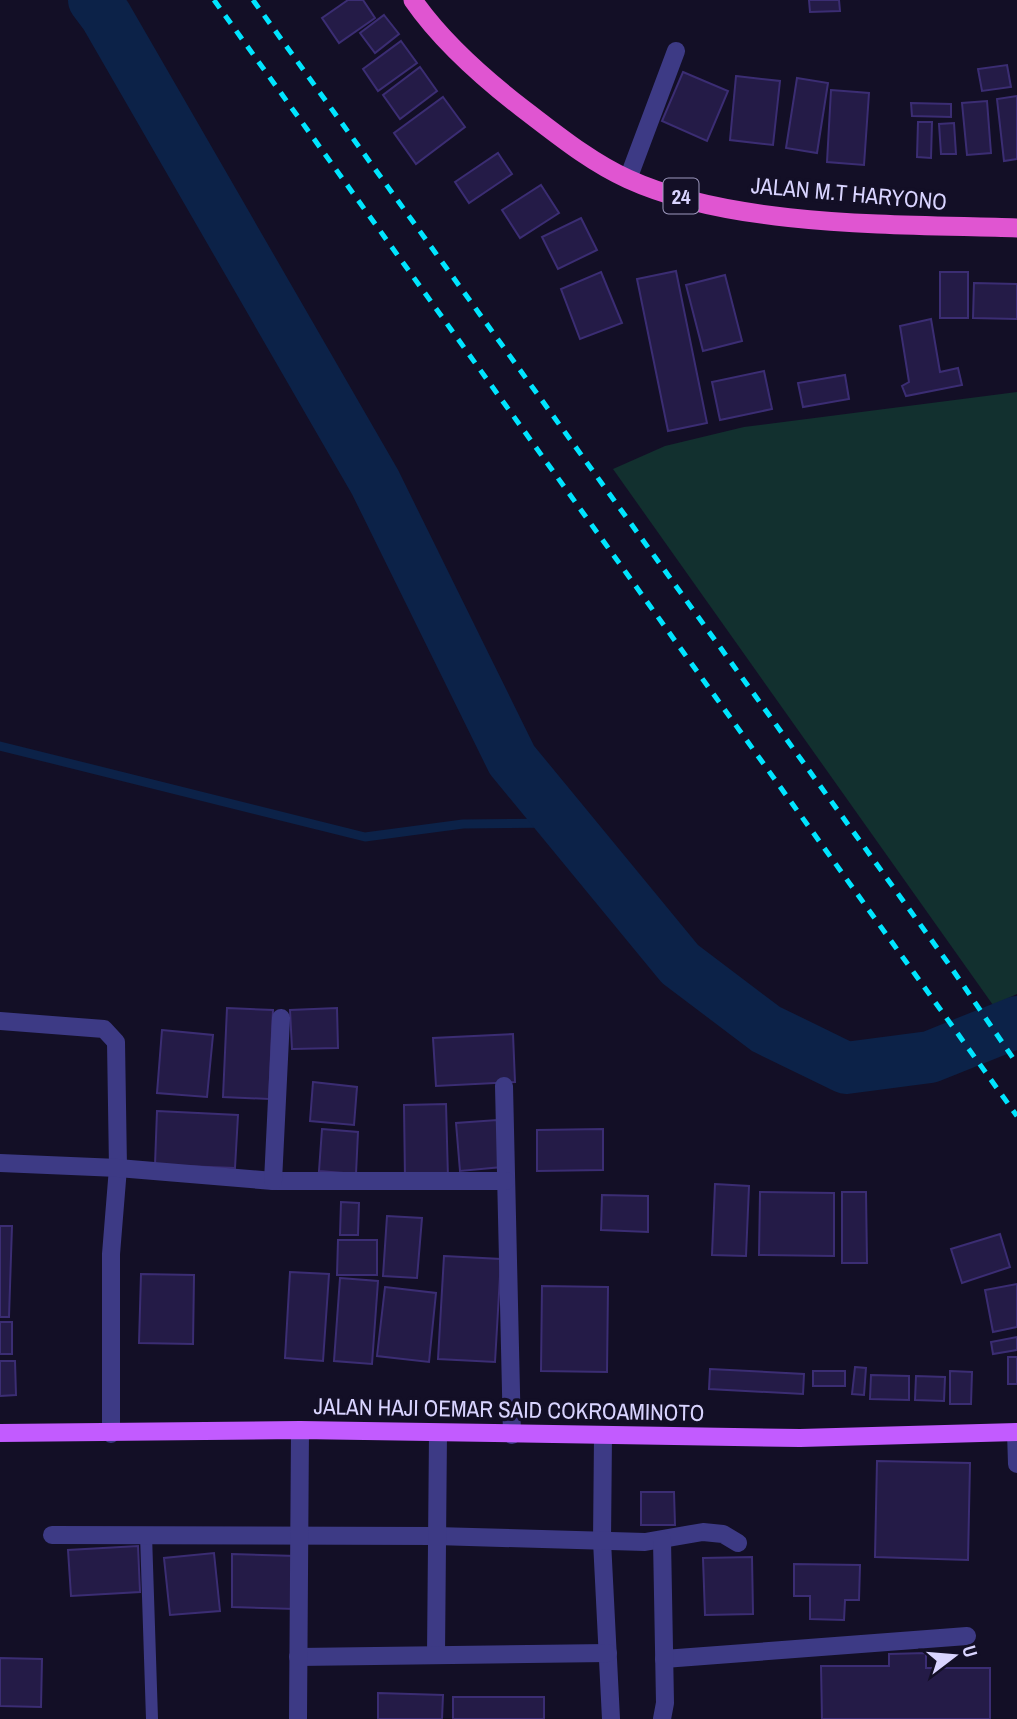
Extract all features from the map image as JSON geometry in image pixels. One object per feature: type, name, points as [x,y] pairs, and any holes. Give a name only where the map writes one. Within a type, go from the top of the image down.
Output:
[{"type":"highway","name":"JALAN M.T HARYONO","points":[[413,0],[485,79],[561,137],[628,179],[695,201],[776,215],[865,223],[1017,228]]},
{"type":"main road","name":"JALAN HAJI OEMAR SAID COKROAMINOTO","points":[[0,1433],[111,1434],[300,1430],[800,1438],[1016,1433]]},
{"type":"street","points":[[628,179],[676,51]]},
{"type":"street","points":[[273,1181],[281,1018]]},
{"type":"street","points":[[0,1021],[104,1029],[116,1042],[118,1168],[111,1254],[111,1434]]},
{"type":"street","points":[[504,1086],[512,1435]]},
{"type":"street","points":[[0,1163],[118,1168],[273,1181],[506,1181]]},
{"type":"street","points":[[298,1719],[300,1430]]},
{"type":"street","points":[[436,1655],[438,1433]]},
{"type":"street","points":[[1016,1433],[1017,1464]]},
{"type":"street","points":[[603,1436],[602,1541],[611,1719]]},
{"type":"street","points":[[52,1535],[436,1536],[602,1541],[662,1539],[703,1532],[723,1534],[738,1543]]},
{"type":"street","points":[[662,1539],[662,1719]]},
{"type":"street","points":[[664,1659],[967,1636]]},
{"type":"street","points":[[298,1657],[608,1653]]},
{"type":"lane","points":[[146,1535],[152,1719]]},
{"type":"green space","points":[[1017,392],[1017,994],[993,1005],[613,469],[665,446],[744,427]]},
{"type":"building","points":[[348,0],[363,0],[375,18],[339,43],[322,18]]},
{"type":"building","points":[[809,0],[839,0],[840,11],[810,12]]},
{"type":"building","points":[[384,15],[399,34],[375,53],[360,33]]},
{"type":"building","points":[[401,41],[417,63],[378,91],[363,69]]},
{"type":"building","points":[[1007,65],[1011,87],[982,91],[978,69]]},
{"type":"building","points":[[420,67],[437,91],[400,119],[383,95]]},
{"type":"building","points":[[683,72],[728,91],[707,141],[662,121]]},
{"type":"building","points":[[736,76],[780,81],[773,145],[730,140]]},
{"type":"building","points":[[797,78],[828,83],[817,153],[786,148]]},
{"type":"building","points":[[831,90],[869,93],[864,165],[827,162]]},
{"type":"building","points":[[1017,96],[1017,159],[1004,161],[997,99]]},
{"type":"building","points":[[443,97],[465,127],[416,164],[394,133]]},
{"type":"building","points":[[987,101],[991,153],[967,155],[962,103]]},
{"type":"building","points":[[911,103],[951,104],[951,117],[912,116]]},
{"type":"building","points":[[918,122],[932,122],[931,158],[917,157]]},
{"type":"building","points":[[954,123],[956,154],[941,154],[939,124]]},
{"type":"building","points":[[498,153],[512,174],[469,203],[455,182]]},
{"type":"building","points":[[541,185],[559,213],[520,238],[502,210]]},
{"type":"building","points":[[581,218],[597,250],[558,269],[542,237]]},
{"type":"building","points":[[676,271],[707,423],[668,431],[637,279]]},
{"type":"building","points":[[601,272],[622,323],[580,339],[561,289]]},
{"type":"building","points":[[940,272],[968,272],[968,318],[940,318]]},
{"type":"building","points":[[725,275],[742,341],[703,351],[686,285]]},
{"type":"building","points":[[974,283],[1017,284],[1017,319],[973,318]]},
{"type":"building","points":[[931,319],[940,372],[958,368],[962,385],[906,396],[902,386],[909,382],[900,326]]},
{"type":"building","points":[[764,371],[772,409],[720,420],[712,382]]},
{"type":"building","points":[[845,375],[849,399],[803,407],[798,383]]},
{"type":"building","points":[[227,1008],[273,1010],[269,1099],[223,1097]]},
{"type":"building","points":[[337,1008],[338,1048],[292,1049],[290,1010]]},
{"type":"building","points":[[162,1030],[213,1035],[207,1097],[157,1093]]},
{"type":"building","points":[[513,1034],[515,1082],[436,1086],[433,1038]]},
{"type":"building","points":[[313,1082],[357,1087],[354,1125],[310,1121]]},
{"type":"building","points":[[446,1104],[448,1178],[405,1179],[404,1105]]},
{"type":"building","points":[[157,1111],[238,1115],[235,1168],[155,1165]]},
{"type":"building","points":[[497,1120],[502,1167],[460,1171],[456,1123]]},
{"type":"building","points":[[322,1129],[358,1132],[356,1174],[319,1171]]},
{"type":"building","points":[[603,1129],[603,1170],[537,1171],[537,1130]]},
{"type":"building","points":[[715,1184],[749,1186],[746,1256],[712,1255]]},
{"type":"building","points":[[760,1192],[834,1193],[834,1256],[759,1255]]},
{"type":"building","points":[[842,1192],[866,1192],[867,1263],[842,1263]]},
{"type":"building","points":[[602,1195],[648,1196],[648,1232],[601,1230]]},
{"type":"building","points":[[341,1202],[359,1203],[358,1235],[340,1235]]},
{"type":"building","points":[[387,1216],[422,1218],[417,1278],[383,1276]]},
{"type":"building","points":[[0,1226],[12,1226],[9,1317],[0,1317]]},
{"type":"building","points":[[1000,1234],[1010,1267],[962,1283],[951,1249]]},
{"type":"building","points":[[338,1240],[377,1240],[377,1275],[337,1275]]},
{"type":"building","points":[[444,1256],[501,1259],[495,1362],[438,1359]]},
{"type":"building","points":[[290,1272],[329,1274],[323,1361],[285,1358]]},
{"type":"building","points":[[141,1274],[194,1275],[193,1344],[139,1343]]},
{"type":"building","points":[[340,1278],[378,1281],[372,1364],[334,1361]]},
{"type":"building","points":[[1017,1284],[1017,1327],[993,1332],[985,1290]]},
{"type":"building","points":[[542,1286],[608,1287],[607,1372],[541,1371]]},
{"type":"building","points":[[385,1287],[436,1293],[429,1362],[377,1356]]},
{"type":"building","points":[[0,1322],[12,1322],[12,1354],[0,1354]]},
{"type":"building","points":[[1017,1337],[1017,1350],[993,1354],[991,1342]]},
{"type":"building","points":[[1008,1357],[1017,1357],[1017,1384],[1008,1384]]},
{"type":"building","points":[[0,1361],[15,1361],[16,1395],[0,1396]]},
{"type":"building","points":[[855,1367],[866,1368],[864,1395],[852,1394]]},
{"type":"building","points":[[710,1369],[804,1374],[803,1394],[709,1389]]},
{"type":"building","points":[[813,1371],[845,1371],[845,1386],[813,1386]]},
{"type":"building","points":[[950,1371],[972,1372],[971,1404],[950,1404]]},
{"type":"building","points":[[871,1375],[909,1376],[909,1400],[870,1399]]},
{"type":"building","points":[[916,1376],[945,1377],[944,1401],[915,1400]]},
{"type":"building","points":[[877,1461],[970,1463],[968,1560],[875,1557]]},
{"type":"building","points":[[641,1492],[674,1492],[675,1525],[641,1525]]},
{"type":"building","points":[[138,1546],[140,1592],[71,1596],[68,1550]]},
{"type":"building","points":[[214,1553],[220,1611],[170,1615],[164,1558]]},
{"type":"building","points":[[232,1554],[296,1556],[295,1609],[232,1607]]},
{"type":"building","points":[[752,1557],[753,1614],[705,1615],[703,1558]]},
{"type":"building","points":[[794,1564],[860,1565],[859,1600],[845,1600],[844,1620],[810,1619],[810,1596],[794,1596]]},
{"type":"building","points":[[926,1653],[926,1668],[990,1668],[990,1719],[822,1719],[821,1666],[889,1666],[889,1654]]},
{"type":"building","points":[[0,1658],[42,1659],[41,1707],[0,1706]]},
{"type":"building","points":[[378,1693],[443,1695],[442,1719],[378,1719]]},
{"type":"building","points":[[453,1697],[544,1697],[544,1719],[453,1719]]},
{"type":"waterway","points":[[94,0],[106,16],[375,482],[512,760],[680,964],[766,1029],[846,1068],[930,1057],[1017,1022]]},
{"type":"waterway","points":[[0,746],[365,837],[463,824],[564,823]]},
{"type":"railway","points":[[214,0],[1017,1116]]},
{"type":"railway","points":[[253,0],[948,963],[1017,1064]]}]
